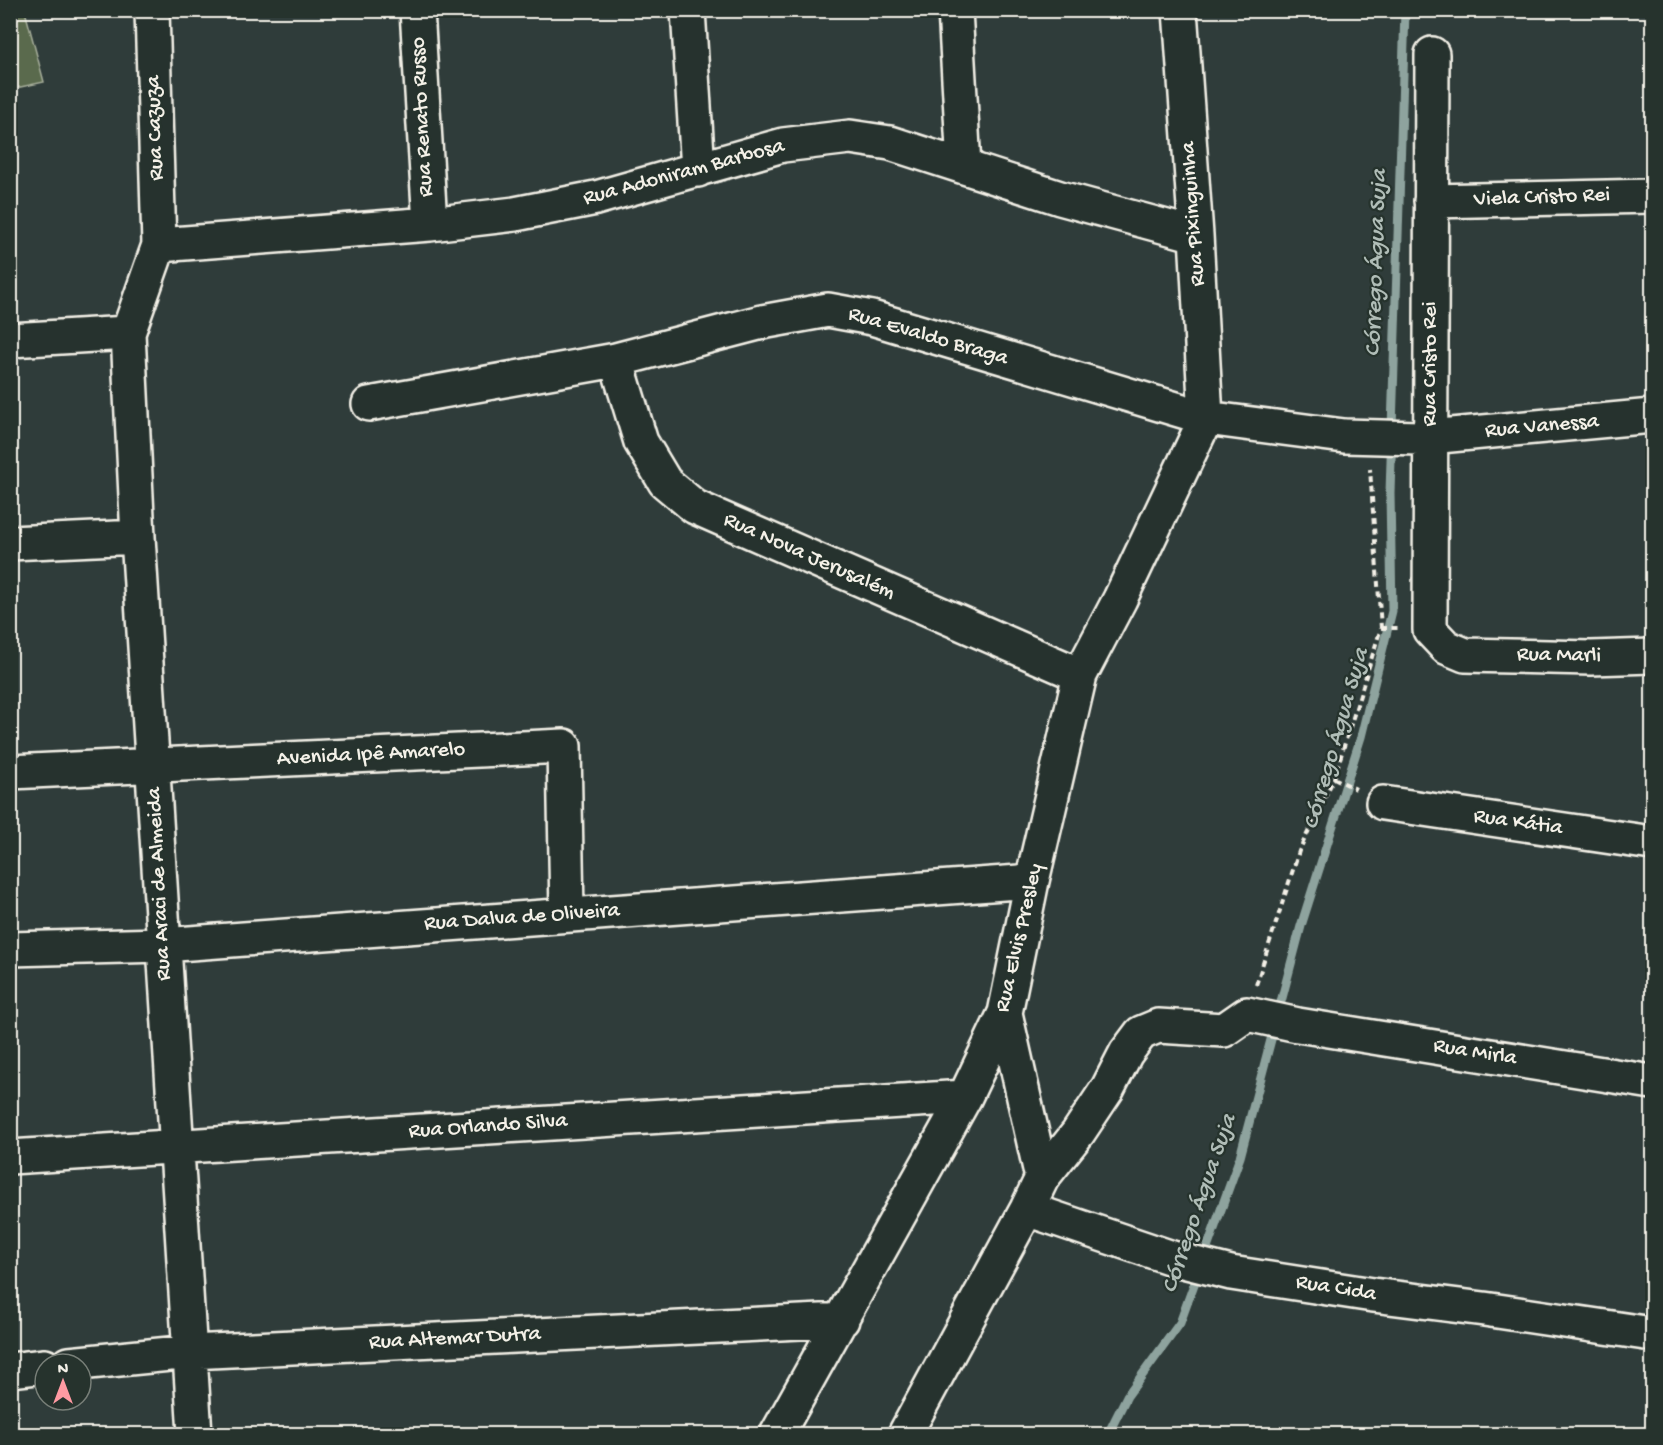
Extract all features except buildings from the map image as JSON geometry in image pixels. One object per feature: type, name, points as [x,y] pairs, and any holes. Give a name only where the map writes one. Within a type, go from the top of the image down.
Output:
[{"type":"street","name":"Rua Cazuza","points":[[152,10],[159,245]]},
{"type":"street","name":"Rua Renato Russo","points":[[417,10],[430,224]]},
{"type":"street","points":[[688,10],[698,170]]},
{"type":"street","points":[[955,10],[964,166]]},
{"type":"street","name":"Rua Pixinguinha","points":[[1180,10],[1206,418]]},
{"type":"street","name":"Rua Cristo Rei","points":[[1432,54],[1425,438],[1430,630],[1446,647],[1465,655]]},
{"type":"street","name":"Rua Adoniram Barbosa","points":[[159,245],[430,224],[527,212],[596,198],[783,145],[850,137],[890,143],[1060,198],[1196,235]]},
{"type":"street","name":"Viela Cristo Rei","points":[[1431,201],[1653,195]]},
{"type":"street","points":[[10,340],[128,333],[159,245]]},
{"type":"street","name":"Rua Evaldo Braga","points":[[369,404],[616,360],[762,322],[828,310],[872,318],[1206,418],[1363,438]]},
{"type":"street","name":"Rua Araci de Almeida","points":[[128,333],[138,537],[195,1434]]},
{"type":"street","name":"Rua Nova Jerusalém","points":[[616,360],[641,442],[665,482],[695,507],[1080,675]]},
{"type":"street","name":"Rua Vanessa","points":[[1363,438],[1425,438],[1653,416]]},
{"type":"street","name":"Rua Elvis Presley","points":[[777,1434],[965,1097],[1005,1013],[1032,881],[1080,675],[1120,599],[1206,418]]},
{"type":"street","points":[[10,543],[138,537]]},
{"type":"street","name":"Rua Marli","points":[[1465,655],[1591,658],[1653,656]]},
{"type":"street","name":"Avenida Ipê Amarelo","points":[[10,772],[564,746],[567,914]]},
{"type":"street","name":"Rua Kátia","points":[[1383,803],[1653,843]]},
{"type":"street","name":"Rua Dalva de Oliveira","points":[[10,949],[164,945],[1032,881]]},
{"type":"street","points":[[1005,1013],[1042,1178]]},
{"type":"street","points":[[905,1434],[1028,1209],[1042,1178],[1078,1133],[1108,1088],[1126,1053],[1141,1033],[1158,1026],[1224,1029],[1272,1019]]},
{"type":"street","name":"Rua Mirla","points":[[1272,1019],[1653,1082]]},
{"type":"street","name":"Rua Orlando Silva","points":[[10,1157],[965,1097]]},
{"type":"street","name":"Rua Cida","points":[[1028,1209],[1175,1258],[1232,1272],[1372,1295],[1653,1334]]},
{"type":"street","name":"Rua Altemar Dutra","points":[[93,1362],[190,1352],[842,1320]]},
{"type":"street","points":[[10,1370],[33,1367]]},
{"type":"path","points":[[1272,1019],[1299,851],[1334,778],[1383,628],[1363,438]]},
{"type":"path","points":[[1334,778],[1344,783]]},
{"type":"green space","points":[[11,11],[25,11],[44,82],[11,89]]},
{"type":"waterway","name":"Córrego Água Suja","points":[[1108,1434],[1127,1396],[1180,1323],[1240,1157],[1301,926],[1361,737],[1392,611],[1390,493],[1405,10]]}]
